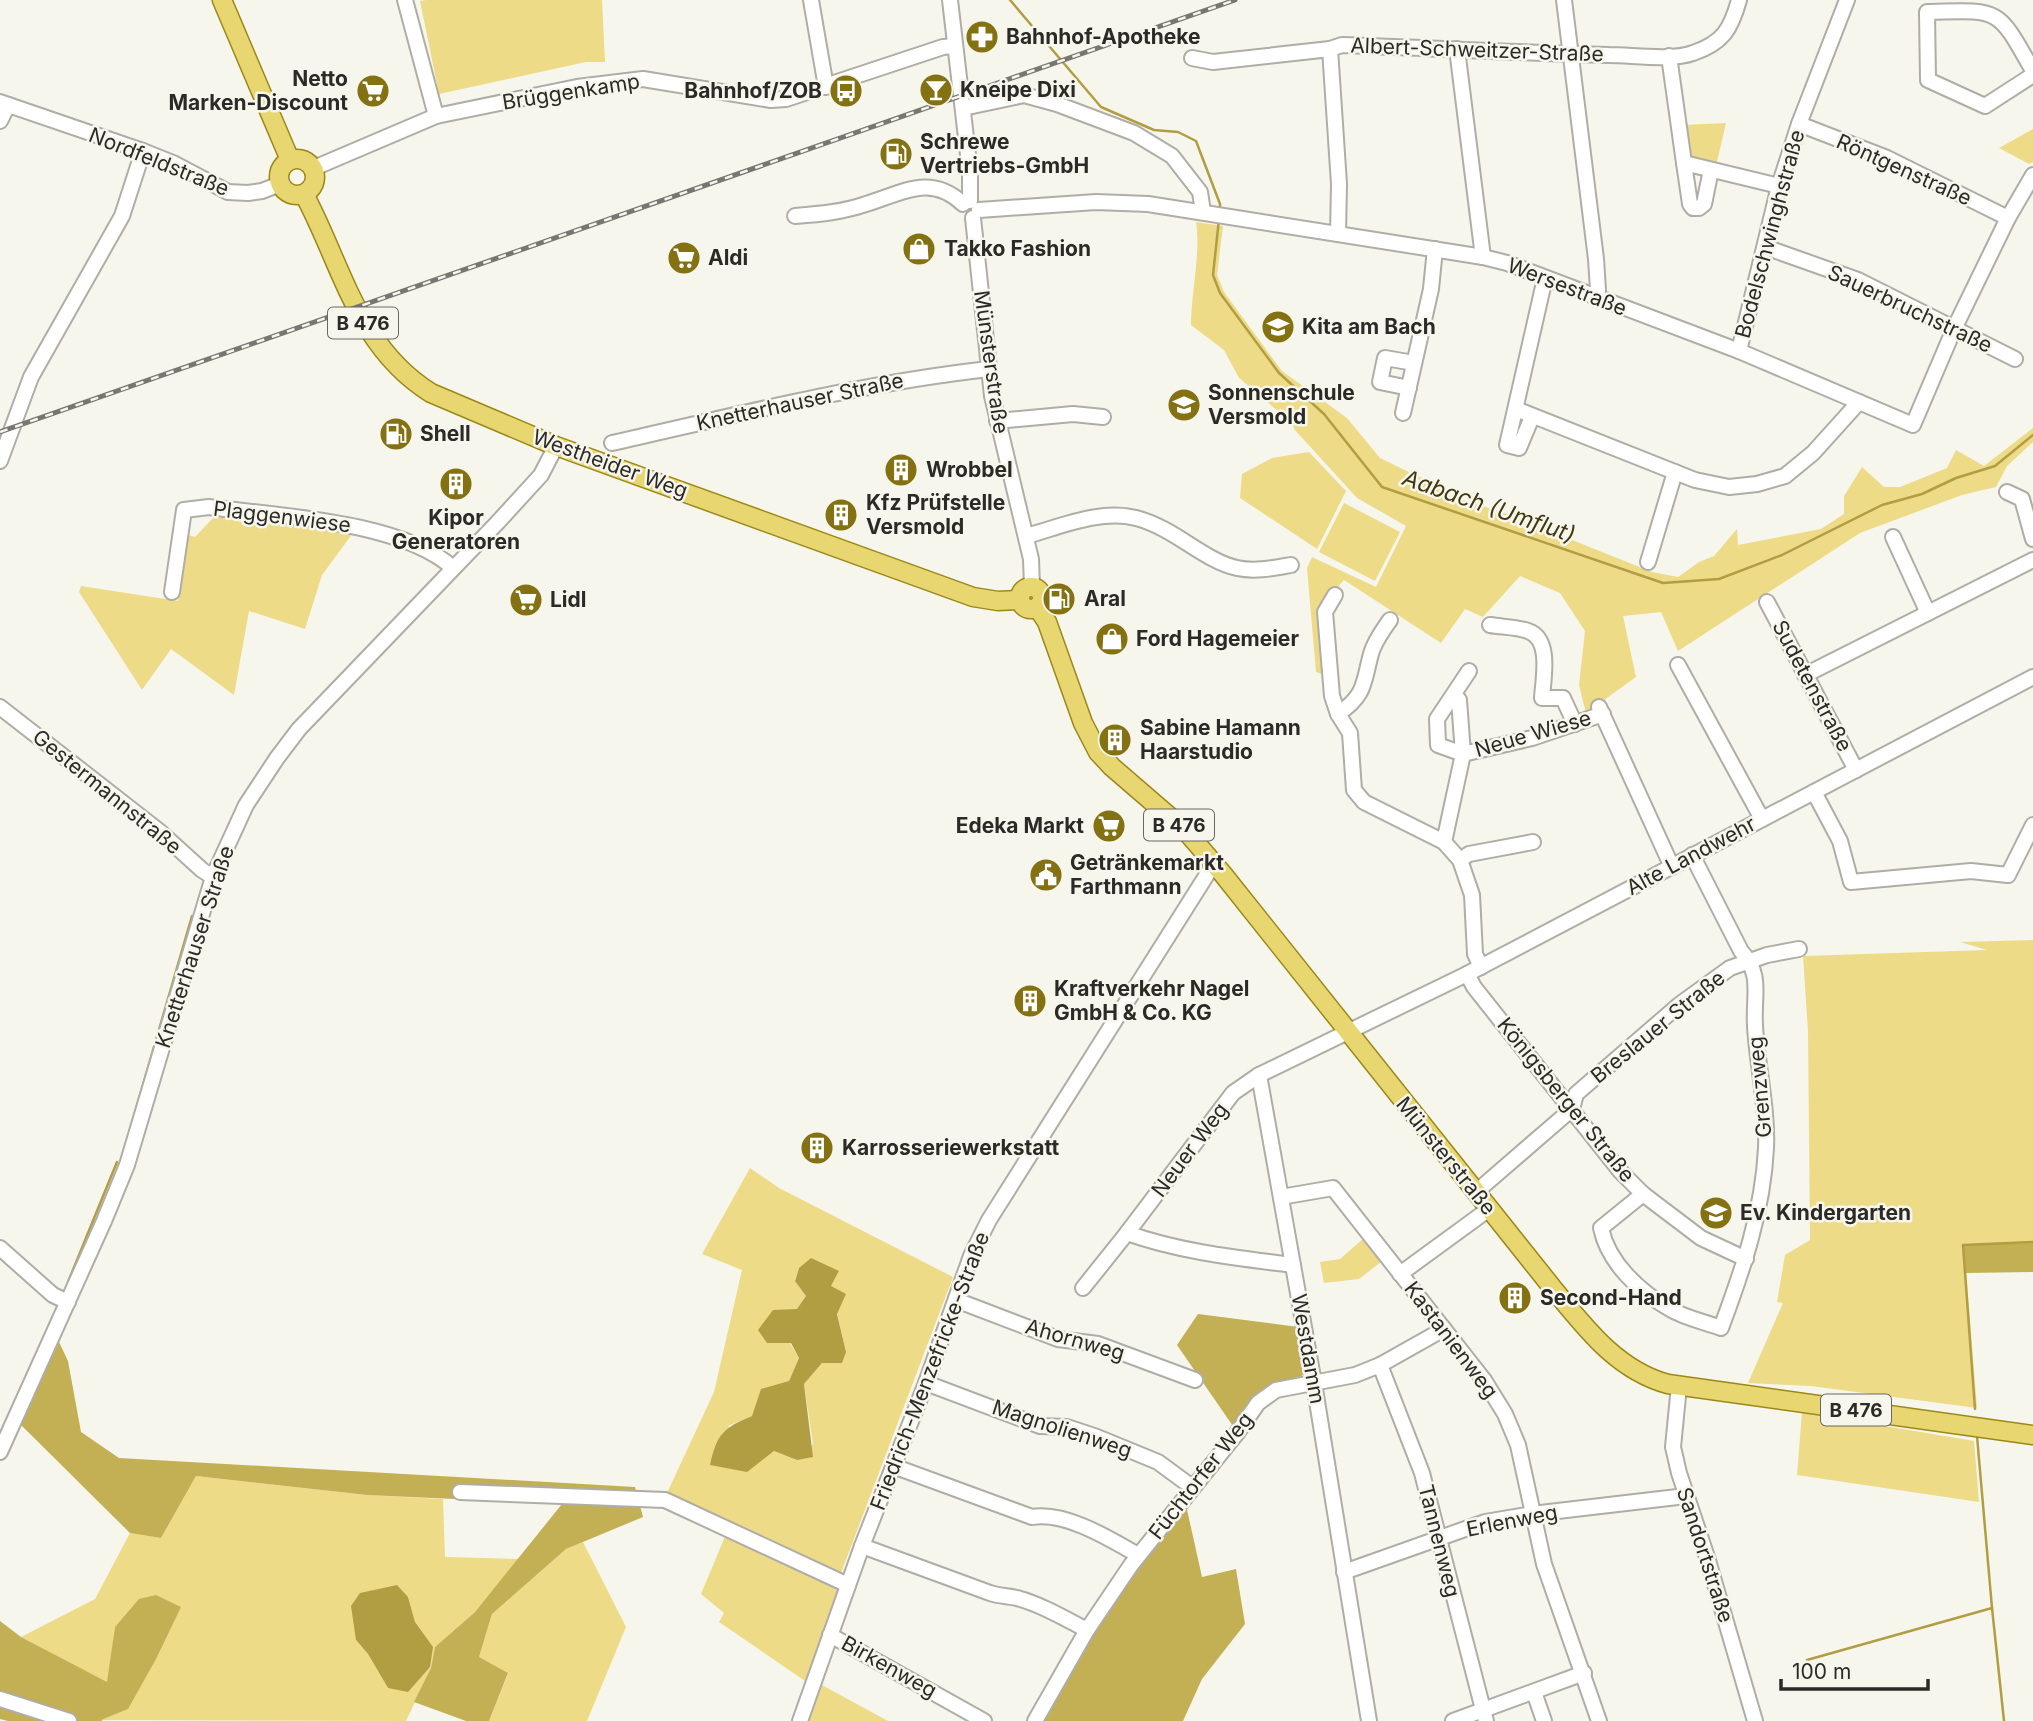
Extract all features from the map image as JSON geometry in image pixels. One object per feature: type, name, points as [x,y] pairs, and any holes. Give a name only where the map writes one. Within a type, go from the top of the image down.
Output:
[{"type":"main road","points":[[222,0],[290,160]]},
{"type":"main road","points":[[301,159],[314,168],[316,174],[313,186],[304,194],[293,195],[280,184],[280,170],[290,160],[301,159]]},
{"type":"main road","name":"Westheider Weg","points":[[304,194],[357,313],[407,376],[439,397],[556,446],[973,597],[998,601],[1026,593],[1026,608],[1038,607]]},
{"type":"main road","name":"Münsterstraße","points":[[1038,607],[1047,622],[1083,723],[1098,752],[1185,830],[1215,865],[1601,1345],[1647,1377],[1679,1386],[2033,1435]]},
{"type":"street","points":[[405,0],[436,116]]},
{"type":"street","points":[[811,0],[826,87]]},
{"type":"street","name":"Münsterstraße","points":[[950,0],[989,369],[997,421],[1033,575],[1026,593]]},
{"type":"street","points":[[1564,0],[1597,260],[1596,298]]},
{"type":"street","name":"Albert-Schweitzer-Straße","points":[[1338,234],[1339,184],[1330,49],[1342,45],[1569,54],[1691,54],[1717,42],[1732,24],[1739,0]]},
{"type":"street","name":"Bodelschwinghstraße","points":[[1739,351],[1779,186],[1799,124],[1847,0]]},
{"type":"street","points":[[1927,12],[1986,12],[1999,18],[2009,29],[2033,73],[1985,106],[1928,80],[1927,12]]},
{"type":"street","name":"Brüggenkamp","points":[[314,168],[436,116],[577,87],[643,79],[771,100],[786,99],[943,47],[956,46]]},
{"type":"street","points":[[1192,58],[1213,62],[1330,49]]},
{"type":"street","points":[[1457,49],[1483,257]]},
{"type":"street","points":[[1668,56],[1690,204],[1693,208],[1704,204],[1711,170]]},
{"type":"street","points":[[963,108],[1024,95],[1057,104],[1134,133],[1172,156],[1200,192],[1205,213]]},
{"type":"street","points":[[0,121],[4,103]]},
{"type":"street","name":"Nordfeldstraße","points":[[4,103],[173,163],[228,192],[248,194],[280,184]]},
{"type":"street","name":"Röntgenstraße","points":[[1799,124],[1886,158],[2008,218]]},
{"type":"street","points":[[0,461],[31,377],[122,216],[144,152]]},
{"type":"street","points":[[1684,163],[1779,186]]},
{"type":"street","points":[[946,191],[963,183],[970,172]]},
{"type":"street","points":[[1954,330],[2008,218],[2033,174]]},
{"type":"street","points":[[795,216],[833,213],[922,187],[946,191],[972,208]]},
{"type":"street","name":"Wersestraße","points":[[972,208],[1096,202],[1147,204],[1483,257],[1507,263],[1739,351],[1913,425],[1954,330]]},
{"type":"street","name":"Sauerbruchstraße","points":[[1765,247],[1858,280],[2015,359]]},
{"type":"street","points":[[1403,413],[1431,289],[1435,249]]},
{"type":"street","points":[[1532,417],[1520,448],[1507,445],[1545,278]]},
{"type":"street","points":[[1409,388],[1380,382],[1385,358],[1414,363]]},
{"type":"street","name":"Knetterhauser Straße","points":[[612,443],[864,387],[989,369]]},
{"type":"street","points":[[1516,409],[1695,480],[1729,487],[1757,484],[1785,476],[1813,453],[1859,402]]},
{"type":"street","points":[[997,421],[1073,414],[1103,417]]},
{"type":"street","name":"Knetterhauser Straße","points":[[0,1452],[127,1165],[213,877],[246,806],[277,758],[323,702],[541,475],[556,446]]},
{"type":"street","points":[[1648,562],[1675,472]]},
{"type":"street","points":[[2007,492],[2022,499],[2033,539]]},
{"type":"street","name":"Plaggenwiese","points":[[172,592],[184,510],[209,507],[369,528],[433,553],[453,568]]},
{"type":"street","points":[[1026,537],[1095,517],[1135,518],[1163,527],[1221,562],[1238,568],[1262,569],[1291,565]]},
{"type":"street","points":[[1893,537],[1928,613]]},
{"type":"street","points":[[1805,675],[2033,560]]},
{"type":"street","points":[[1335,595],[1325,612],[1332,696],[1338,714],[1350,733],[1354,790],[1364,802],[1444,842],[1460,860],[1472,895],[1475,954],[1481,967]]},
{"type":"street","name":"Sudetenstraße","points":[[1767,602],[1856,770]]},
{"type":"street","points":[[1338,714],[1352,704],[1366,680],[1371,651],[1390,620]]},
{"type":"street","points":[[1490,625],[1531,632],[1537,638],[1544,657],[1542,698],[1563,698],[1575,724]]},
{"type":"street","points":[[1678,665],[1762,819]]},
{"type":"street","name":"Neue Wiese","points":[[1469,671],[1437,719],[1438,745],[1463,754],[1532,738],[1575,724],[1600,710],[1672,867]]},
{"type":"street","name":"Alte Landwehr","points":[[1347,1031],[1481,967],[1856,770],[2029,684]]},
{"type":"street","name":"Neue Wiese","points":[[1444,842],[1463,754],[1459,700],[1454,694]]},
{"type":"street","name":"Gestermannstraße","points":[[0,708],[140,815],[213,877]]},
{"type":"street","points":[[1814,792],[1840,841],[1851,882],[1971,872],[2008,875],[2033,825]]},
{"type":"street","points":[[1460,860],[1469,853],[1533,842]]},
{"type":"street","name":"Grenzweg","points":[[1643,1194],[1601,1228],[1604,1243],[1628,1278],[1671,1310],[1721,1328],[1746,1259],[1760,1207],[1766,1146],[1755,1024],[1756,974],[1741,951],[1692,855]]},
{"type":"street","name":"Friedrich-Menzefricke-Straße","points":[[800,1721],[862,1546],[926,1382],[971,1256],[989,1220],[1215,865]]},
{"type":"street","name":"Breslauer Straße","points":[[1476,1192],[1572,1109],[1576,1094],[1679,1005],[1730,968],[1767,955],[1799,949]]},
{"type":"street","name":"Königsberger Straße","points":[[1467,974],[1474,987],[1620,1171],[1643,1194],[1702,1238],[1746,1259]]},
{"type":"street","points":[[1259,1074],[1347,1031]]},
{"type":"street","name":"Westdamm","points":[[1259,1074],[1314,1383],[1369,1721]]},
{"type":"street","name":"Neuer Weg","points":[[1083,1288],[1233,1093],[1259,1074]]},
{"type":"street","name":"Kastanienweg","points":[[1281,1196],[1333,1188],[1484,1380],[1506,1414],[1518,1445],[1544,1564],[1599,1721]]},
{"type":"street","points":[[1400,1274],[1489,1209]]},
{"type":"street","points":[[1127,1233],[1158,1244],[1293,1265]]},
{"type":"street","points":[[0,1248],[53,1295],[68,1302]]},
{"type":"street","name":"Ahornweg","points":[[956,1300],[1058,1339],[1097,1344],[1195,1380]]},
{"type":"street","name":"Füchtorfer Weg","points":[[1035,1721],[1087,1630],[1138,1555],[1258,1404],[1276,1390],[1355,1375],[1380,1366],[1444,1329]]},
{"type":"street","name":"Tannenweg","points":[[1380,1366],[1422,1473],[1484,1716]]},
{"type":"street","name":"Magnolienweg","points":[[926,1382],[1040,1426],[1067,1427],[1097,1437],[1158,1462],[1192,1487]]},
{"type":"street","name":"Sandortstraße","points":[[1679,1386],[1673,1447],[1755,1721]]},
{"type":"street","points":[[893,1466],[1032,1517],[1045,1514],[1097,1531],[1138,1555]]},
{"type":"street","points":[[460,1492],[665,1500],[848,1586]]},
{"type":"street","name":"Erlenweg","points":[[1344,1572],[1485,1522],[1686,1496]]},
{"type":"street","points":[[862,1546],[990,1593],[1014,1597],[1048,1609],[1087,1630]]},
{"type":"street","name":"Birkenweg","points":[[830,1635],[984,1721]]},
{"type":"street","points":[[1453,1721],[1484,1716],[1534,1692],[1584,1673]]},
{"type":"street","points":[[1534,1692],[1544,1721]]},
{"type":"street","points":[[0,1699],[69,1721]]},
{"type":"shaded area","points":[[602,0],[605,62],[586,62],[439,94],[420,1]]},
{"type":"shaded area","points":[[1726,123],[1716,166],[1692,159],[1685,144],[1683,125]]},
{"type":"shaded area","points":[[2033,129],[2033,162],[2029,164],[1999,148]]},
{"type":"shaded area","points":[[1196,222],[1223,226],[1217,275],[1224,292],[1282,371],[1347,418],[1380,458],[1435,482],[1450,496],[1502,512],[1652,572],[1678,577],[1699,562],[1714,556],[1737,529],[1738,545],[1821,529],[1844,514],[1844,496],[1862,467],[1884,487],[1900,487],[1947,468],[1956,450],[1984,466],[2033,428],[2033,442],[2007,466],[1996,487],[1962,495],[1860,533],[1678,651],[1661,612],[1623,616],[1636,677],[1586,713],[1579,685],[1585,631],[1560,593],[1520,576],[1483,617],[1465,609],[1441,643],[1344,580],[1323,611],[1327,676],[1316,672],[1307,568],[1312,557],[1376,587],[1406,526],[1357,498],[1294,429],[1293,424],[1239,378],[1224,350],[1191,325],[1197,246]]},
{"type":"shaded area","points":[[1309,452],[1346,491],[1317,549],[1240,498],[1242,474],[1272,458]]},
{"type":"shaded area","points":[[1344,503],[1400,532],[1375,581],[1319,552]]},
{"type":"shaded area","points":[[216,515],[353,533],[322,575],[305,629],[249,611],[234,695],[171,649],[142,690],[79,592],[81,586],[178,601],[188,535],[195,537]]},
{"type":"shaded area","points":[[2033,940],[2033,1243],[1964,1245],[1977,1408],[1811,1386],[1748,1383],[1783,1303],[1777,1302],[1785,1255],[1810,1240],[1808,1031],[1803,956],[1987,950],[1960,942]]},
{"type":"shaded area","points":[[750,1168],[779,1188],[953,1277],[841,1573],[667,1493],[714,1392],[742,1270],[702,1254]],"holes":[[[799,1268],[839,1271],[831,1286],[846,1352],[822,1363],[804,1384],[813,1444],[797,1460],[774,1451],[761,1459],[728,1426],[752,1416],[789,1381],[799,1358],[790,1343],[767,1343],[806,1296],[795,1280]]]},
{"type":"shaded area","points":[[1364,1238],[1381,1262],[1359,1279],[1324,1283],[1320,1262],[1340,1259]]},
{"type":"shaded area","points":[[2033,1243],[2033,1272],[1966,1273],[1963,1245]]},
{"type":"shaded area","points":[[811,1258],[839,1271],[831,1286],[846,1294],[837,1314],[846,1352],[842,1363],[822,1363],[804,1384],[813,1457],[797,1460],[774,1451],[747,1472],[710,1465],[715,1446],[723,1433],[734,1424],[752,1416],[761,1389],[789,1381],[799,1358],[791,1343],[767,1343],[758,1330],[773,1310],[797,1309],[806,1296],[795,1281],[799,1268]]},
{"type":"shaded area","points":[[1198,1314],[1298,1327],[1305,1370],[1300,1380],[1235,1429],[1177,1345]]},
{"type":"shaded area","points":[[59,1342],[68,1361],[81,1432],[119,1458],[635,1487],[643,1517],[566,1549],[492,1614],[479,1657],[508,1673],[489,1721],[466,1721],[414,1702],[431,1668],[435,1647],[475,1612],[562,1504],[367,1495],[196,1476],[161,1538],[130,1533],[21,1425]]},
{"type":"shaded area","points":[[1802,1412],[1974,1441],[1979,1502],[1797,1475]]},
{"type":"shaded area","points":[[196,1476],[367,1495],[443,1499],[445,1557],[519,1559],[475,1612],[435,1647],[431,1668],[406,1721],[100,1720],[128,1709],[115,1627],[108,1683],[21,1637],[95,1599],[130,1533],[161,1538]],"holes":[[[408,1597],[415,1622],[388,1688],[368,1654],[356,1640]]]},
{"type":"shaded area","points":[[1186,1505],[1202,1577],[1236,1569],[1245,1624],[1202,1679],[1183,1721],[1043,1721],[1091,1637]]},
{"type":"shaded area","points":[[726,1534],[839,1587],[812,1663],[808,1683],[719,1622],[724,1613],[701,1594]]},
{"type":"shaded area","points":[[583,1542],[626,1627],[587,1721],[489,1721],[508,1674],[479,1657],[492,1614],[566,1549]]},
{"type":"shaded area","points":[[397,1585],[408,1597],[415,1622],[433,1647],[430,1667],[408,1692],[388,1688],[368,1654],[356,1640],[351,1606],[360,1593]]},
{"type":"shaded area","points":[[156,1595],[181,1607],[128,1709],[101,1720],[103,1721],[0,1719],[0,1621],[21,1637],[107,1682],[115,1627],[139,1599]]},
{"type":"shaded area","points":[[820,1684],[888,1721],[807,1721]]},
{"type":"waterway","name":"Aabach (Umflut)","points":[[1010,0],[1101,107],[1154,130],[1178,132],[1196,141],[1220,209]]},
{"type":"waterway","name":"Aabach (Umflut)","points":[[1219,219],[1213,275],[1220,293],[1279,373],[1324,414],[1382,487],[1663,583],[1719,579],[1782,555],[1882,505],[1922,494],[1956,478],[1995,466],[2033,435]]},
{"type":"waterway","points":[[134,1116],[192,916]]},
{"type":"waterway","points":[[68,1282],[117,1162]]},
{"type":"waterway","points":[[1975,1409],[1963,1245],[2033,1242]]},
{"type":"waterway","points":[[1977,1436],[1992,1608]]},
{"type":"waterway","points":[[1807,1660],[1992,1608],[2004,1721]]},
{"type":"railway","points":[[0,432],[1235,0]]},
{"type":"place","name":"Bahnhof-Apotheke","points":[[982,37]]},
{"type":"place","name":"Kneipe Dixi","points":[[936,90]]},
{"type":"place","name":"Netto Marken-Discount","points":[[373,91]]},
{"type":"place","name":"Bahnhof/ZOB","points":[[846,91]]},
{"type":"place","name":"Schrewe Vertriebs-GmbH","points":[[896,154]]},
{"type":"place","name":"Takko Fashion","points":[[919,249]]},
{"type":"place","name":"Aldi","points":[[684,258]]},
{"type":"place","name":"Kita am Bach","points":[[1278,327]]},
{"type":"place","name":"Sonnenschule Versmold","points":[[1184,405]]},
{"type":"place","name":"Shell","points":[[396,434]]},
{"type":"place","name":"Wrobbel","points":[[901,470]]},
{"type":"place","name":"Kipor Generatoren","points":[[456,484]]},
{"type":"place","name":"Kfz Prüfstelle Versmold","points":[[841,515]]},
{"type":"place","name":"Aral","points":[[1059,599]]},
{"type":"place","name":"Lidl","points":[[526,600]]},
{"type":"place","name":"Ford Hagemeier","points":[[1112,639]]},
{"type":"place","name":"Sabine Hamann Haarstudio","points":[[1115,740]]},
{"type":"place","name":"Edeka Markt","points":[[1109,826]]},
{"type":"place","name":"Getränkemarkt Farthmann","points":[[1046,875]]},
{"type":"place","name":"Kraftverkehr Nagel GmbH & Co. KG","points":[[1030,1001]]},
{"type":"place","name":"Karrosseriewerkstatt","points":[[817,1148]]},
{"type":"place","name":"Ev. Kindergarten","points":[[1716,1213]]},
{"type":"place","name":"Second-Hand","points":[[1515,1298]]}]
